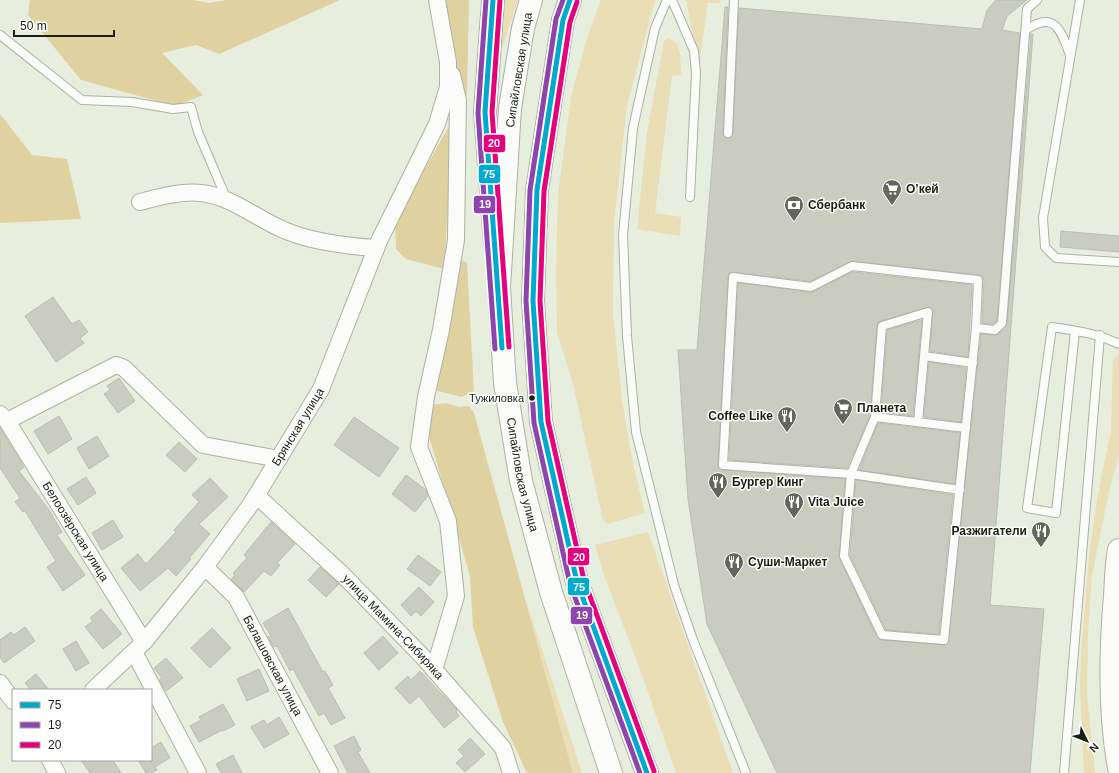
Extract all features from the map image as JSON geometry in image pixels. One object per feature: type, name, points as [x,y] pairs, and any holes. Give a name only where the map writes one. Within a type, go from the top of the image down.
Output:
[{"type":"main road","points":[[493,0],[485,112],[499,288]]},
{"type":"main road","name":"Сипайловская улица","points":[[531,0],[523,28],[510,108],[499,288],[505,383],[521,482],[550,592],[611,773]]},
{"type":"main road","points":[[570,0],[563,20],[536,190],[533,300],[541,422],[578,582],[647,773]]},
{"type":"main road","points":[[1119,550],[1113,711],[1119,768]]},
{"type":"street","points":[[434,670],[456,596],[448,521],[419,447],[426,397],[441,330],[456,240],[458,100],[448,62],[437,0]]},
{"type":"street","name":"Брянская улица","points":[[95,689],[139,647],[205,567],[256,496],[321,389],[376,248],[437,124],[448,87],[448,62]]},
{"type":"street","points":[[140,202],[167,196],[201,193],[228,201],[285,231],[339,245],[376,248]]},
{"type":"street","points":[[3,417],[116,365],[124,368],[203,445],[279,459]]},
{"type":"street","name":"Белоозёрская улица","points":[[3,417],[139,647],[198,773]]},
{"type":"street","name":"улица Мамина-Сибиряка","points":[[256,496],[343,575],[434,670],[503,748],[511,773]]},
{"type":"street","name":"Балашовская улица","points":[[205,567],[236,597],[330,773]]},
{"type":"street","points":[[0,683],[12,700]]},
{"type":"street","points":[[51,761],[57,773]]},
{"type":"lane","points":[[667,0],[655,28],[633,128],[623,235],[627,336],[636,432],[674,585],[693,640],[746,773]]},
{"type":"lane","points":[[672,0],[694,51],[696,73],[690,197]]},
{"type":"lane","points":[[728,133],[734,0]]},
{"type":"lane","points":[[976,328],[995,330],[1002,323],[1027,9],[1037,0]]},
{"type":"lane","points":[[1080,0],[1043,218],[1046,247],[1056,258],[1119,262]]},
{"type":"lane","points":[[1026,30],[1037,22],[1048,21],[1058,26],[1062,32],[1070,56]]},
{"type":"lane","points":[[0,35],[82,100],[132,102],[173,109],[191,107],[198,132],[228,201]]},
{"type":"lane","points":[[918,422],[928,312],[882,326],[875,417],[851,474],[844,556],[882,635],[944,640],[960,490],[973,363],[978,280],[852,266],[811,287],[733,277],[723,465],[851,474],[960,490]]},
{"type":"lane","points":[[1075,331],[1056,513],[1027,508],[1052,327],[1100,335],[1119,344]]},
{"type":"lane","points":[[1064,773],[1100,335]]},
{"type":"lane","points":[[924,356],[973,363]]},
{"type":"lane","points":[[875,417],[966,428]]},
{"type":"shaded area","points":[[30,0],[193,0],[209,3],[227,0],[340,0],[219,54],[196,45],[162,53],[203,95],[175,106],[81,80],[28,15]]},
{"type":"shaded area","points":[[444,0],[469,0],[467,95],[463,96],[452,57]]},
{"type":"shaded area","points":[[505,0],[518,0],[501,52],[499,51]]},
{"type":"shaded area","points":[[601,0],[655,0],[627,106],[614,222],[613,314],[622,400],[633,464],[645,513],[608,524],[603,520],[573,384],[557,332],[556,269],[558,194],[571,97],[586,41]]},
{"type":"shaded area","points":[[686,0],[720,0],[720,3],[708,3],[699,66]]},
{"type":"shaded area","points":[[669,38],[678,45],[681,75],[672,76],[655,213],[681,217],[680,236],[637,229],[647,133],[664,41]]},
{"type":"shaded area","points":[[0,114],[32,155],[67,159],[81,219],[0,223]]},
{"type":"shaded area","points":[[448,128],[453,131],[444,269],[406,259],[396,249],[395,221]]},
{"type":"shaded area","points":[[461,261],[467,262],[474,391],[462,397],[434,390],[451,317]]},
{"type":"shaded area","points":[[1119,353],[1119,455],[1110,487],[1092,576],[1088,634],[1087,692],[1095,773],[1084,773],[1080,687],[1081,654],[1089,556],[1097,499],[1111,430],[1113,360]]},
{"type":"shaded area","points":[[446,403],[459,407],[469,406],[474,413],[573,773],[527,773],[503,722],[473,627],[470,576],[426,426],[431,405]]},
{"type":"shaded area","points":[[648,532],[733,773],[676,773],[637,661],[605,578],[595,545]]},
{"type":"shaded area","points":[[526,600],[582,773],[573,773]]},
{"type":"building","name":"Планета","points":[[996,0],[1027,0],[1007,16],[1002,30],[1020,33],[997,321],[993,324],[982,323],[984,280],[979,275],[853,261],[810,281],[730,272],[728,277],[718,468],[723,470],[845,479],[839,558],[877,637],[882,640],[944,645],[948,643],[981,334],[997,335],[1007,323],[1031,34],[1033,34],[990,605],[1044,609],[1030,773],[777,773],[707,624],[688,499],[678,350],[697,350],[725,7],[728,7],[723,133],[725,137],[728,138],[733,133],[739,8],[982,29],[987,10]]},
{"type":"building","points":[[1061,231],[1119,236],[1119,252],[1060,247]]},
{"type":"building","points":[[853,272],[972,285],[968,357],[930,351],[933,312],[929,307],[880,321],[877,326],[870,416],[847,468],[729,460],[738,283],[811,292]]},
{"type":"building","points":[[53,297],[72,324],[79,320],[88,332],[80,338],[84,343],[56,362],[25,316]]},
{"type":"building","points":[[922,320],[913,416],[881,412],[887,330]]},
{"type":"building","points":[[929,362],[966,368],[961,422],[924,417]]},
{"type":"building","points":[[119,378],[135,401],[118,413],[104,394],[110,390],[107,386]]},
{"type":"building","points":[[59,416],[72,439],[48,454],[34,431]]},
{"type":"building","points":[[354,417],[399,448],[379,477],[334,445]]},
{"type":"building","points":[[878,423],[960,433],[955,484],[859,470]]},
{"type":"building","points":[[0,428],[24,467],[19,471],[49,510],[62,532],[57,535],[85,575],[63,591],[47,567],[56,561],[25,511],[23,512],[15,502],[20,498],[0,468]]},
{"type":"building","points":[[97,436],[109,456],[89,469],[77,448]]},
{"type":"building","points":[[179,442],[197,459],[185,472],[166,455]]},
{"type":"building","points":[[406,475],[426,490],[428,496],[415,512],[392,494]]},
{"type":"building","points":[[86,477],[96,493],[78,505],[67,489]]},
{"type":"building","points":[[210,478],[228,497],[199,524],[210,534],[189,558],[191,559],[176,576],[168,568],[140,591],[121,568],[138,554],[146,564],[176,532],[174,530],[199,502],[192,495]]},
{"type":"building","points":[[856,480],[953,495],[939,634],[886,630],[850,555]]},
{"type":"building","points":[[113,520],[123,537],[102,550],[92,533]]},
{"type":"building","points":[[271,522],[295,544],[277,563],[280,565],[271,576],[264,571],[244,592],[231,579],[235,575],[233,573],[247,558],[244,555]]},
{"type":"building","points":[[418,555],[441,572],[430,586],[407,569]]},
{"type":"building","points":[[320,567],[339,584],[326,597],[308,580]]},
{"type":"building","points":[[419,587],[434,602],[421,616],[416,611],[411,616],[401,605]]},
{"type":"building","points":[[288,608],[323,672],[325,671],[333,685],[328,688],[345,718],[331,725],[324,713],[319,716],[293,669],[290,671],[277,646],[274,647],[268,637],[271,636],[263,623]]},
{"type":"building","points":[[101,609],[122,634],[103,649],[85,627],[93,621],[90,618]]},
{"type":"building","points":[[25,627],[35,641],[4,663],[0,657],[0,640],[11,632],[14,635]]},
{"type":"building","points":[[212,628],[231,648],[210,668],[191,648]]},
{"type":"building","points":[[383,636],[398,653],[379,670],[364,653]]},
{"type":"building","points":[[76,641],[89,663],[76,671],[63,649]]},
{"type":"building","points":[[166,658],[183,678],[166,691],[159,680],[162,678],[154,668]]},
{"type":"building","points":[[259,669],[269,691],[247,701],[237,679]]},
{"type":"building","points":[[420,671],[457,710],[456,712],[459,716],[444,728],[419,696],[410,704],[395,688],[408,676],[411,680]]},
{"type":"building","points":[[36,674],[48,689],[30,689],[25,683]]},
{"type":"building","points":[[223,704],[235,725],[199,742],[190,726],[201,720],[199,717]]},
{"type":"building","points":[[279,717],[289,734],[264,748],[251,727],[264,720],[267,725]]},
{"type":"building","points":[[354,736],[361,750],[358,752],[370,773],[348,773],[334,746]]},
{"type":"building","points":[[470,738],[485,754],[465,772],[456,763],[464,756],[458,750]]},
{"type":"building","points":[[161,742],[170,758],[155,767],[157,770],[151,773],[146,773],[139,761],[152,761],[152,747]]},
{"type":"building","points":[[233,755],[242,773],[221,773],[216,764]]},
{"type":"building","points":[[82,761],[114,761],[121,773],[90,773]]},
{"type":"transit line","name":"19","points":[[486,0],[478,113],[495,349]]},
{"type":"transit line","name":"75","points":[[493,0],[485,112],[502,348]]},
{"type":"transit line","name":"20","points":[[500,0],[492,112],[509,347]]},
{"type":"transit line","name":"19","points":[[563,0],[556,19],[530,190],[526,301],[534,423],[570,584],[640,773]]},
{"type":"transit line","name":"75","points":[[570,0],[563,20],[537,190],[533,301],[541,422],[577,582],[647,773]]},
{"type":"transit line","name":"20","points":[[577,2],[570,22],[544,191],[540,301],[548,421],[584,580],[654,771]]},
{"type":"place","name":"О’кей","points":[[892,206]]},
{"type":"place","name":"Сбербанк","points":[[794,222]]},
{"type":"place","name":"Тужиловка","points":[[532,398]]},
{"type":"place","name":"Планета","points":[[843,425]]},
{"type":"place","name":"Coffee Like","points":[[787,433]]},
{"type":"place","name":"Бургер Кинг","points":[[718,499]]},
{"type":"place","name":"Vita Juice","points":[[794,519]]},
{"type":"place","name":"Разжигатели","points":[[1041,548]]},
{"type":"place","name":"Суши-Маркет","points":[[734,579]]}]
